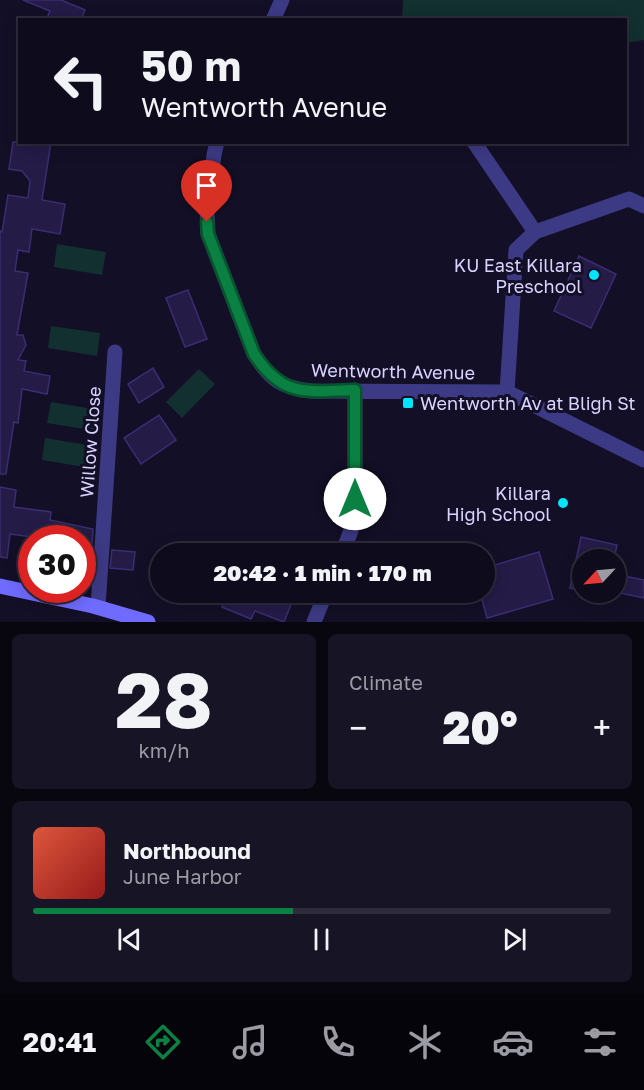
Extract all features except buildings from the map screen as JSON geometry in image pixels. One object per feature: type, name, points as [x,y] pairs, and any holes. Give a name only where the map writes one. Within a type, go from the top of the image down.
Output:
[{"type":"street","points":[[274,18],[282,0]]},
{"type":"street","name":"Wentworth Avenue","points":[[217,144],[207,210],[208,234],[254,354],[263,369],[277,382],[293,389],[507,392],[644,459]]},
{"type":"street","points":[[475,144],[535,232]]},
{"type":"street","points":[[507,392],[516,250],[535,232],[629,199],[644,206]]},
{"type":"street","name":"Willow Close","points":[[98,607],[116,352]]},
{"type":"street","points":[[346,543],[355,520],[355,390]]},
{"type":"street","points":[[0,588],[98,607],[147,622]]},
{"type":"street","points":[[314,622],[322,603]]},
{"type":"green space","points":[[403,0],[644,0],[644,40],[627,43],[627,18],[402,18]]},
{"type":"green space","points":[[57,244],[106,252],[102,275],[54,267]]},
{"type":"green space","points":[[51,326],[100,333],[97,356],[48,348]]},
{"type":"green space","points":[[199,369],[215,384],[182,418],[166,402]]},
{"type":"green space","points":[[51,402],[99,410],[96,431],[47,423]]},
{"type":"green space","points":[[45,438],[94,446],[90,468],[42,460]]},
{"type":"place","name":"KU East Killara Preschool","points":[[594,275]]},
{"type":"place","name":"Wentworth Av at Bligh St","points":[[408,403]]},
{"type":"place","name":"Killara High School","points":[[563,503]]},
{"type":"route","points":[[207,222],[208,234],[254,354],[263,369],[277,382],[293,389],[355,390],[355,499]]}]
